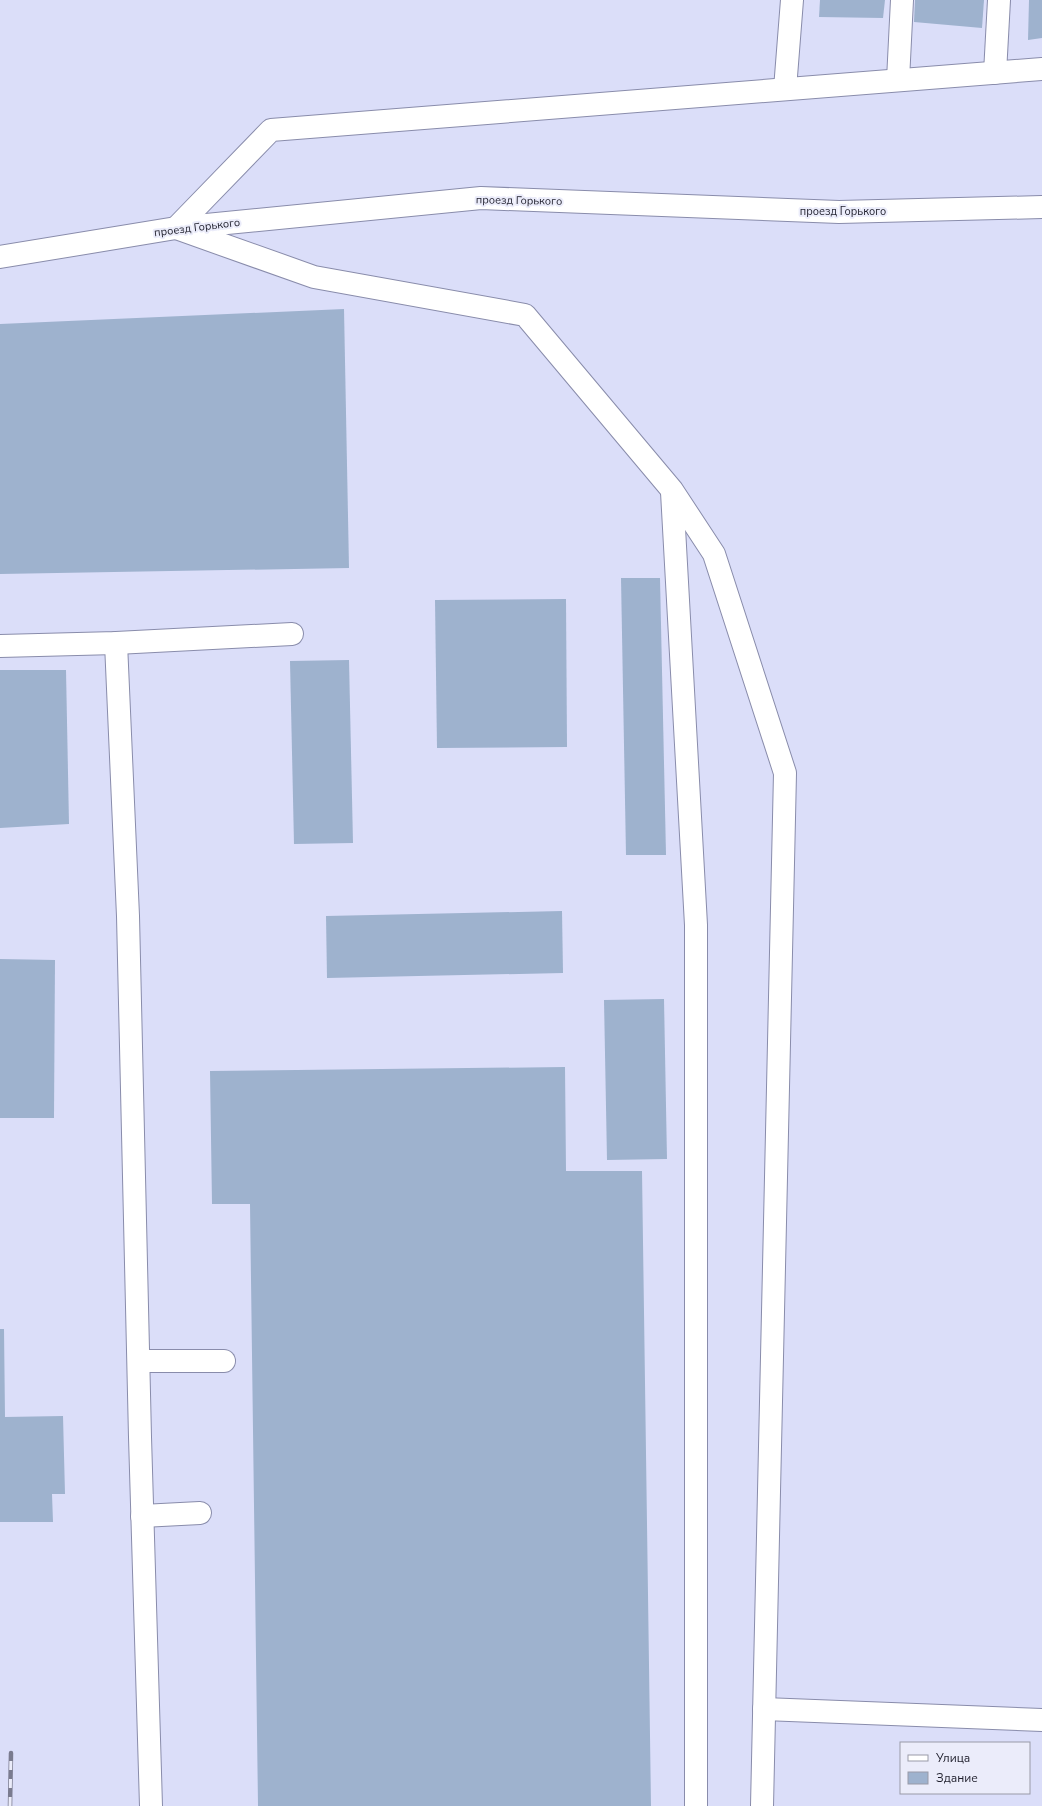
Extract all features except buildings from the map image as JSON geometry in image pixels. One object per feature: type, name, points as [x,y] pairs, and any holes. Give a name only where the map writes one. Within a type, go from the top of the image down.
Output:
[{"type":"main road","points":[[785,89],[792,0]]},
{"type":"main road","points":[[898,80],[902,0]]},
{"type":"main road","points":[[995,73],[999,0]]},
{"type":"main road","points":[[762,1806],[785,773],[714,554],[672,490],[525,315],[314,277],[176,228],[271,130],[1042,69]]},
{"type":"main road","name":"проезд Горького","points":[[0,257],[176,228],[481,198],[838,212],[1042,207]]},
{"type":"main road","points":[[672,490],[696,925],[696,1806]]},
{"type":"main road","points":[[0,646],[116,643],[292,634]]},
{"type":"main road","points":[[116,643],[128,916],[142,1516],[151,1806]]},
{"type":"main road","points":[[138,1361],[224,1361]]},
{"type":"main road","points":[[142,1516],[200,1513]]},
{"type":"main road","points":[[764,1710],[1042,1720]]},
{"type":"railway","points":[[10,1806],[11,1753]]}]
